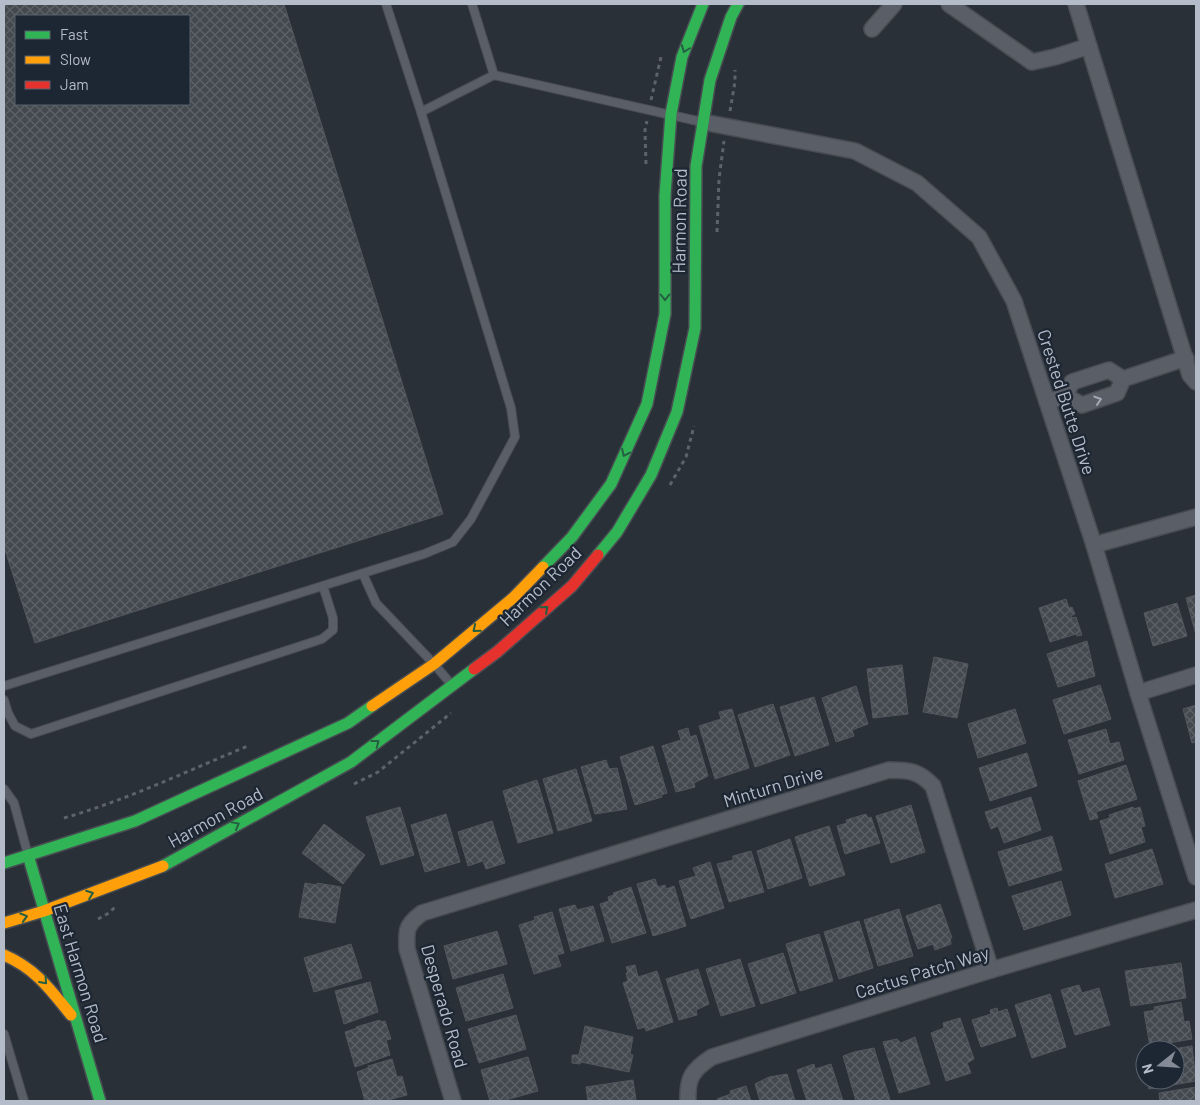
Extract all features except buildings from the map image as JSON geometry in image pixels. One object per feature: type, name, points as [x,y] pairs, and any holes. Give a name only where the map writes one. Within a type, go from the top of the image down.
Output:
[{"type":"street","name":"Harmon Road","points":[[4,863],[134,821],[348,723],[434,664],[513,598],[572,537],[611,484],[647,404],[665,314],[666,196],[671,114],[682,57],[703,4]]},
{"type":"street","name":"Harmon Road","points":[[4,923],[44,911],[156,870],[351,762],[497,652],[572,586],[617,532],[652,475],[677,412],[695,328],[696,166],[710,80],[731,17],[738,4]]},
{"type":"street","points":[[872,29],[894,4]]},
{"type":"street","points":[[949,4],[1032,62],[1056,57],[1089,46]]},
{"type":"street","points":[[1076,4],[1190,375],[1196,382]]},
{"type":"street","name":"Crested Butte Drive","points":[[703,122],[855,152],[917,183],[979,237],[1014,301],[1094,546],[1196,876]]},
{"type":"street","points":[[1065,396],[1082,405],[1117,393],[1123,379],[1186,358]]},
{"type":"street","points":[[1047,402],[1065,396],[1072,382],[1109,370],[1123,379]]},
{"type":"street","points":[[1094,546],[1196,517]]},
{"type":"street","points":[[1138,693],[1196,675]]},
{"type":"street","name":"Minturn Drive","points":[[437,908],[865,777],[889,770],[908,770],[923,776],[933,786],[990,970]]},
{"type":"street","name":"East Harmon Road","points":[[28,855],[100,1101]]},
{"type":"street","name":"Desperado Road","points":[[437,908],[422,913],[411,922],[406,933],[407,949],[453,1101]]},
{"type":"street","name":"Cactus Patch Way","points":[[688,1101],[688,1083],[697,1067],[712,1058],[990,970],[1196,910]]},
{"type":"street","points":[[4,955],[40,976],[79,1025]]},
{"type":"lane","points":[[4,686],[424,554],[453,542],[471,519],[515,436],[511,408],[421,112],[386,4]]},
{"type":"lane","points":[[472,4],[494,75]]},
{"type":"lane","points":[[421,112],[494,75],[703,122]]},
{"type":"lane","points":[[362,574],[376,603],[434,664],[452,686]]},
{"type":"lane","points":[[4,700],[15,726],[32,734],[322,639],[333,630],[333,618],[322,586]]},
{"type":"lane","points":[[4,789],[14,803],[28,855]]},
{"type":"lane","points":[[4,1034],[6,1052],[24,1101]]},
{"type":"path","points":[[717,236],[719,179],[735,82],[735,65]]},
{"type":"path","points":[[666,490],[686,457],[695,422]]},
{"type":"path","points":[[348,786],[363,781],[378,772],[455,710]]},
{"type":"path","points":[[98,919],[109,913],[120,902]]},
{"type":"traffic: fast","points":[[543,567],[572,537],[611,484],[647,404],[665,314],[665,195],[671,114],[682,57],[703,4]]},
{"type":"traffic: fast","points":[[598,555],[617,532],[651,475],[677,412],[695,328],[696,166],[710,80],[731,17],[738,4]]},
{"type":"traffic: fast","points":[[163,866],[351,762],[474,669]]},
{"type":"traffic: fast","points":[[4,863],[135,821],[348,723],[372,706]]},
{"type":"traffic: fast","points":[[28,855],[100,1101]]},
{"type":"traffic: slow","points":[[372,706],[434,664],[513,598],[543,567]]},
{"type":"traffic: slow","points":[[4,923],[44,911],[163,866]]},
{"type":"traffic: slow","points":[[4,955],[34,973],[71,1015]]},
{"type":"traffic: jam","points":[[474,669],[497,652],[572,586],[598,555]]}]
